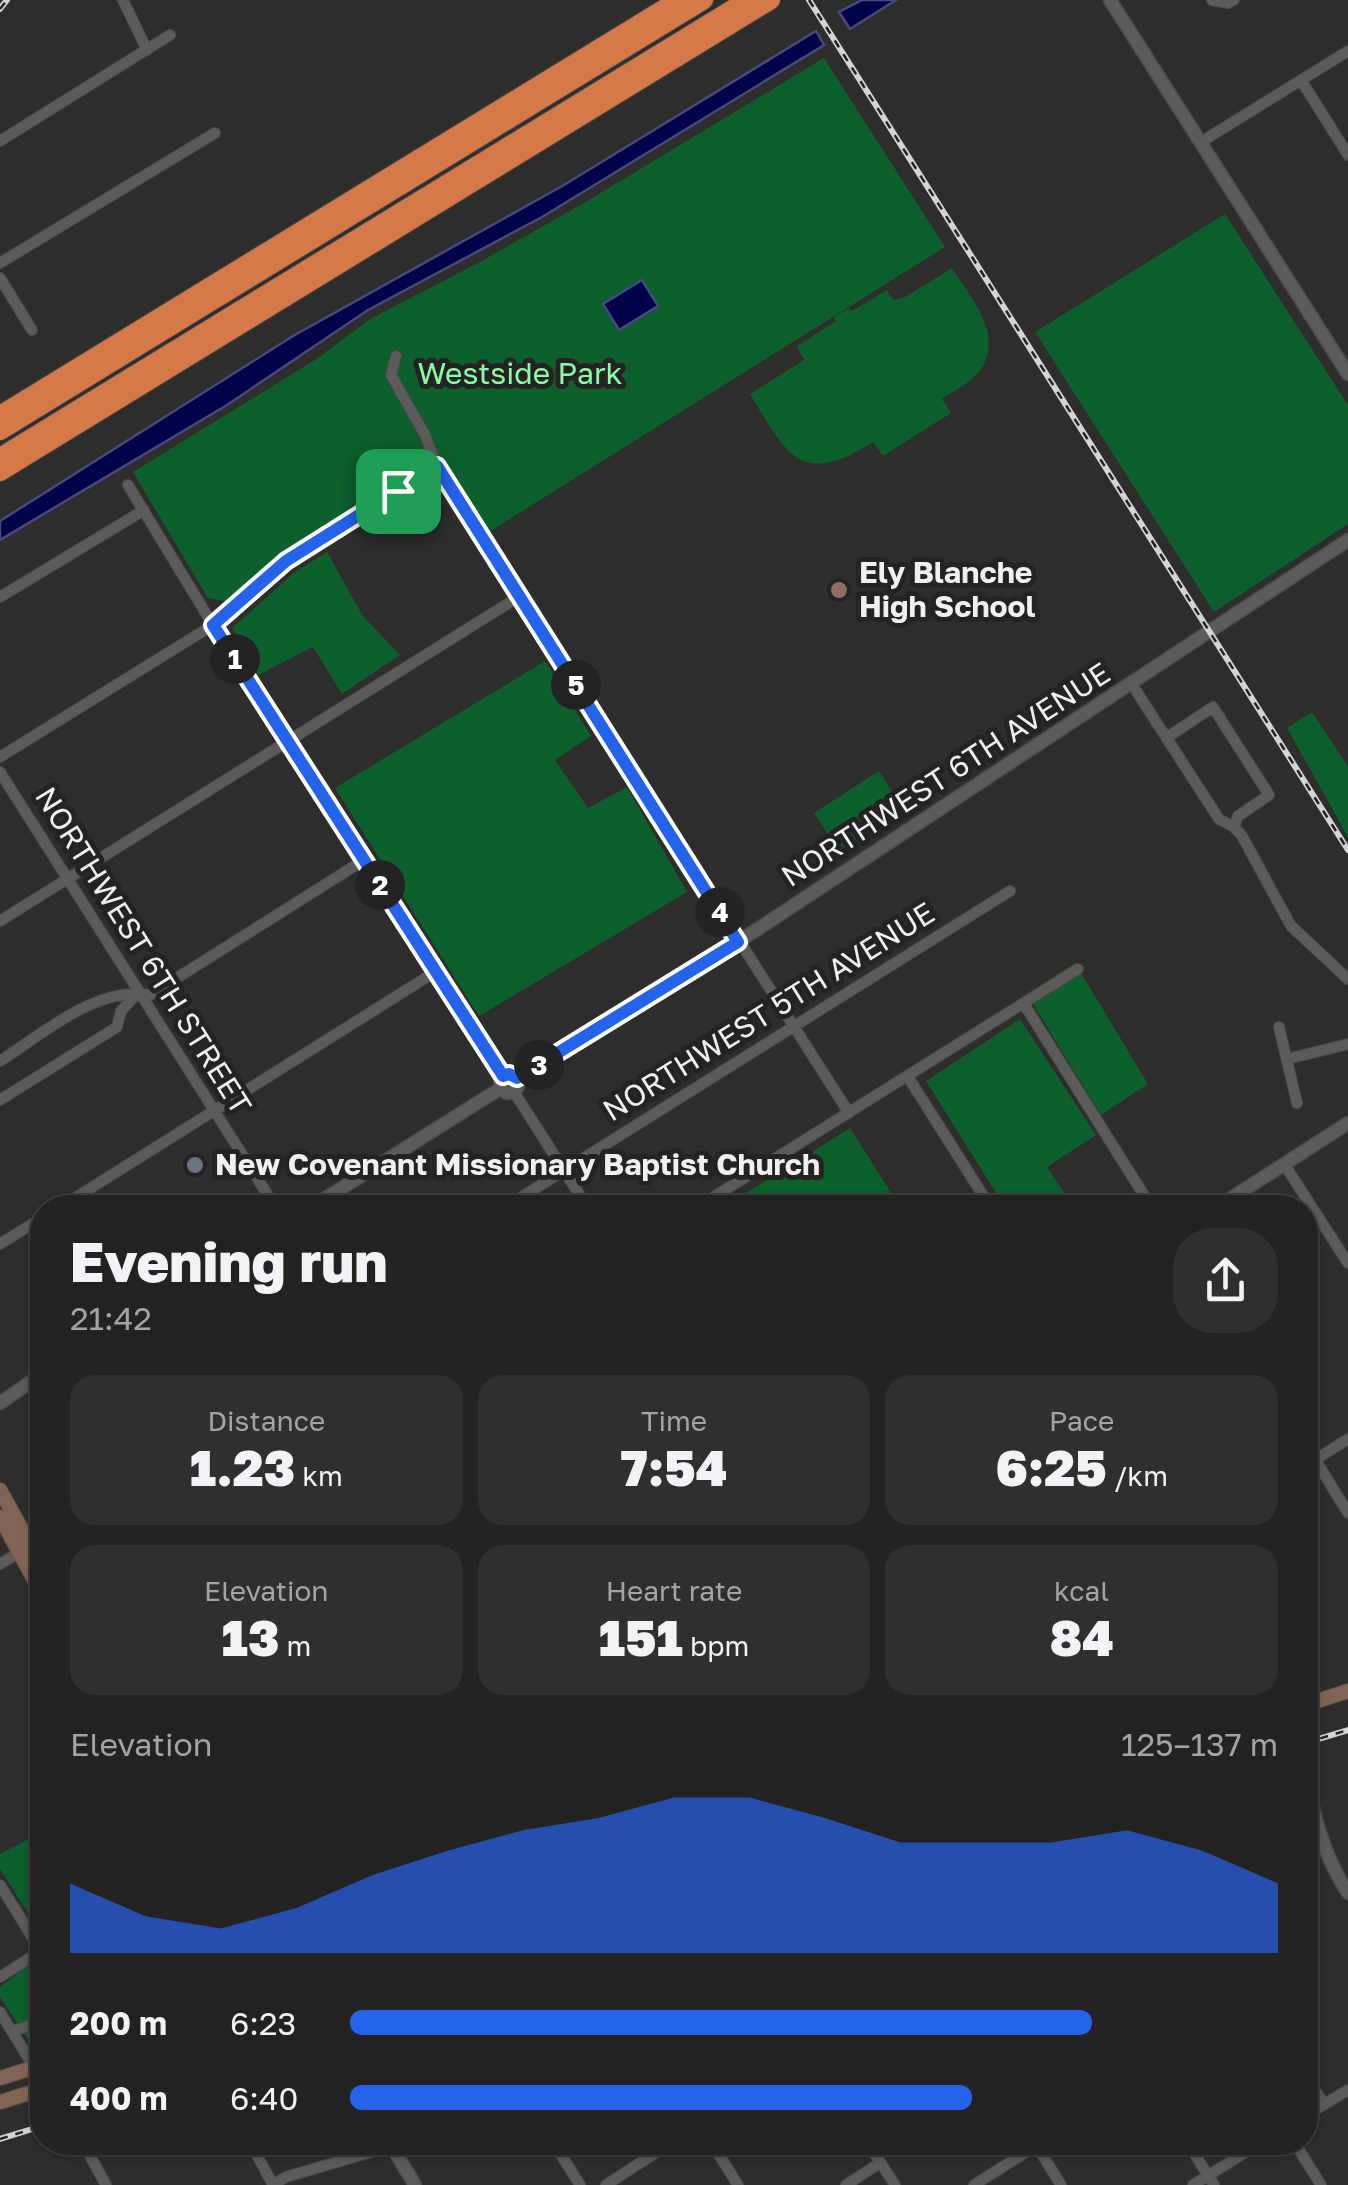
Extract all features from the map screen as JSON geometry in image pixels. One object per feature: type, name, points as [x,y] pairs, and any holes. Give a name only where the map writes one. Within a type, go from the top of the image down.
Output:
[{"type":"highway","points":[[0,415],[678,0]]},
{"type":"highway","points":[[0,431],[704,0]]},
{"type":"highway","points":[[0,457],[747,0]]},
{"type":"highway","points":[[0,472],[771,0]]},
{"type":"highway","points":[[0,486],[42,458],[100,410]]},
{"type":"main road","points":[[0,1490],[30,1562]]},
{"type":"main road","points":[[0,1517],[30,1553]]},
{"type":"main road","points":[[1318,1700],[1348,1692]]},
{"type":"main road","points":[[0,2078],[30,2069]]},
{"type":"main road","points":[[0,2102],[30,2093]]},
{"type":"street","points":[[123,0],[146,50]]},
{"type":"street","points":[[1110,0],[1348,374]]},
{"type":"street","points":[[1212,0],[1234,0]]},
{"type":"street","points":[[0,140],[170,35]]},
{"type":"street","points":[[1200,142],[1348,51]]},
{"type":"street","points":[[1301,80],[1348,155]]},
{"type":"street","points":[[0,263],[215,133]]},
{"type":"street","points":[[0,278],[32,330]]},
{"type":"street","points":[[396,356],[391,375],[425,435],[437,466],[848,1112]]},
{"type":"street","points":[[0,757],[213,625],[286,561],[437,466]]},
{"type":"street","points":[[128,485],[213,625],[580,1195]]},
{"type":"street","points":[[0,597],[144,510]]},
{"type":"street","name":"NORTHWEST 6TH AVENUE","points":[[331,1195],[738,942],[1348,540]]},
{"type":"street","points":[[0,921],[520,596]]},
{"type":"street","points":[[1131,683],[1220,819],[1234,827],[1290,926],[1348,979]]},
{"type":"street","points":[[1166,738],[1213,706],[1269,795],[1238,816],[1234,827]]},
{"type":"street","name":"NORTHWEST 6TH STREET","points":[[0,772],[268,1195]]},
{"type":"street","points":[[0,1061],[100,999],[138,992],[150,995],[364,860]]},
{"type":"street","name":"NORTHWEST 5TH AVENUE","points":[[524,1195],[1010,891]]},
{"type":"street","points":[[717,1195],[1078,969]]},
{"type":"street","points":[[79,1195],[434,972]]},
{"type":"street","points":[[0,1100],[117,1026],[122,1011],[138,992]]},
{"type":"street","points":[[1024,1004],[1144,1195]]},
{"type":"street","points":[[1279,1027],[1297,1103]]},
{"type":"street","points":[[1287,1059],[1348,1044]]},
{"type":"street","points":[[908,1077],[983,1195]]},
{"type":"street","points":[[1236,1195],[1348,1123]]},
{"type":"street","points":[[1284,1164],[1304,1195]]},
{"type":"street","points":[[1318,1217],[1348,1263]]},
{"type":"street","points":[[0,1244],[30,1225]]},
{"type":"street","points":[[0,1402],[30,1382]]},
{"type":"street","points":[[1318,1457],[1348,1439]]},
{"type":"street","points":[[1318,1473],[1348,1514]]},
{"type":"street","points":[[0,1564],[25,1548]]},
{"type":"street","points":[[1318,1832],[1339,1864],[1348,1894]]},
{"type":"street","points":[[0,1885],[30,1933]]},
{"type":"street","points":[[0,1977],[30,1958]]},
{"type":"street","points":[[0,2012],[30,2055]]},
{"type":"street","points":[[12,2031],[30,2026]]},
{"type":"street","points":[[1318,2108],[1348,2090]]},
{"type":"street","points":[[1318,2095],[1324,2104]]},
{"type":"street","points":[[91,2155],[106,2185]]},
{"type":"street","points":[[257,2155],[273,2185],[286,2176],[358,2155]]},
{"type":"street","points":[[400,2155],[415,2185]]},
{"type":"street","points":[[561,2155],[580,2185]]},
{"type":"street","points":[[606,2185],[652,2155]]},
{"type":"street","points":[[719,2155],[738,2185]]},
{"type":"street","points":[[875,2155],[895,2185]]},
{"type":"street","points":[[974,2185],[1021,2155]]},
{"type":"street","points":[[1044,2155],[1061,2185]]},
{"type":"street","points":[[1195,2155],[1211,2180]]},
{"type":"street","points":[[1194,2185],[1211,2180],[1245,2155]]},
{"type":"street","points":[[1302,2155],[1321,2185]]},
{"type":"street","points":[[846,2185],[880,2163]]},
{"type":"green space","name":"Westside Park","points":[[824,58],[945,247],[484,535],[437,461],[268,568],[229,602],[208,598],[133,472],[315,360],[370,319],[587,201]]},
{"type":"green space","points":[[1225,214],[1348,405],[1348,524],[1214,612],[1035,332]]},
{"type":"green space","points":[[952,268],[984,321],[989,349],[975,376],[942,399],[951,413],[883,456],[873,442],[829,462],[812,463],[786,448],[750,394],[804,360],[797,346],[836,321],[834,317],[887,290],[893,300],[905,297]]},
{"type":"green space","points":[[327,552],[363,616],[400,655],[342,694],[313,647],[258,675],[232,628],[295,572]]},
{"type":"green space","points":[[545,661],[591,736],[555,760],[588,808],[627,787],[687,892],[479,1016],[335,788]]},
{"type":"green space","points":[[1312,712],[1348,766],[1348,837],[1287,728]]},
{"type":"green space","points":[[879,771],[904,810],[839,851],[814,813]]},
{"type":"green space","points":[[1075,963],[1148,1084],[1101,1115],[1027,994]]},
{"type":"green space","points":[[1020,1019],[1096,1135],[1047,1167],[1066,1195],[997,1195],[926,1081]]},
{"type":"green space","points":[[850,1128],[892,1195],[743,1195]]},
{"type":"green space","points":[[30,1838],[30,1916],[0,1869],[0,1854]]},
{"type":"green space","points":[[30,1964],[30,2042],[0,1997],[0,1987]]},
{"type":"shaded area","points":[[862,0],[896,0],[850,29],[839,12]]},
{"type":"shaded area","points":[[816,31],[824,45],[542,217],[368,310],[227,405],[0,540],[0,521],[293,336],[564,185]]},
{"type":"shaded area","points":[[642,280],[658,306],[619,330],[603,304]]},
{"type":"railway","points":[[0,9],[7,0]]},
{"type":"railway","points":[[809,0],[1348,850]]},
{"type":"railway","points":[[1318,1739],[1348,1730]]},
{"type":"railway","points":[[0,2139],[30,2130]]},
{"type":"place","name":"Ely Blanche High School","points":[[839,590]]},
{"type":"place","name":"New Covenant Missionary Baptist Church","points":[[195,1165]]},
{"type":"route","points":[[437,466],[738,942],[517,1078],[512,1074],[503,1076],[213,625],[286,561],[398,491],[437,466]]}]
